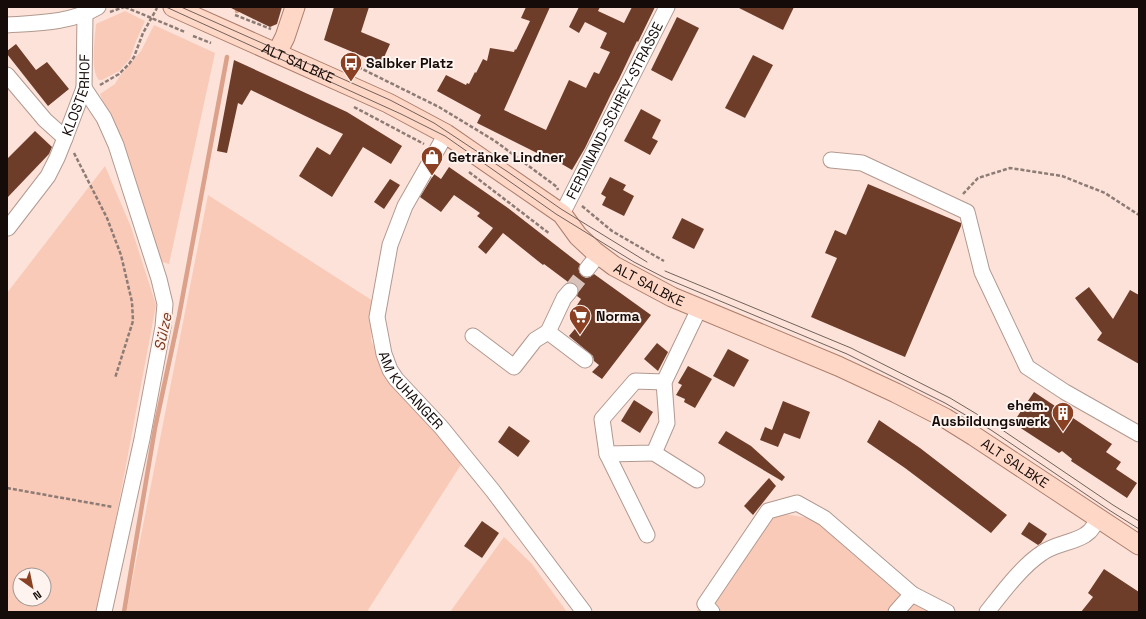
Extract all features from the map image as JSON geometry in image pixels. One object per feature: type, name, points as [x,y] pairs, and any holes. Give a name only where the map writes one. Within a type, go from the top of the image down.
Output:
[{"type":"main road","name":"ALT SALBKE","points":[[173,7],[388,103],[446,134],[562,214],[578,236],[593,262],[640,281],[672,298],[838,366],[945,418],[1139,545]]},
{"type":"main road","points":[[277,53],[285,37],[295,7]]},
{"type":"street","name":"FERDINAND-SCHREY-STRASSE","points":[[562,214],[667,7]]},
{"type":"street","name":"KLOSTERHOF","points":[[7,75],[45,120],[65,138],[84,88],[91,10]]},
{"type":"street","points":[[7,26],[54,22],[91,10]]},
{"type":"street","points":[[84,88],[101,113],[113,139],[159,279],[165,304],[163,327],[142,439],[104,612]]},
{"type":"street","name":"AM KUHANGER","points":[[446,134],[405,206],[390,245],[377,317],[384,354],[390,370],[399,383],[441,427],[493,491],[584,612]]},
{"type":"street","points":[[8,228],[48,176],[65,138]]},
{"type":"street","points":[[831,160],[862,163],[967,212],[982,272],[1027,368],[1065,392],[1139,434]]},
{"type":"street","points":[[473,336],[514,367],[535,340],[548,332],[564,298],[570,291]]},
{"type":"street","points":[[654,453],[667,423],[664,382],[699,309]]},
{"type":"street","points":[[548,332],[584,360]]},
{"type":"street","points":[[647,535],[607,454],[602,419],[635,381],[664,382]]},
{"type":"street","points":[[607,454],[654,453],[697,480]]},
{"type":"street","points":[[712,612],[705,604],[768,511],[797,503],[824,518],[912,594],[947,612]]},
{"type":"street","points":[[987,612],[1031,561],[1043,552],[1079,539],[1090,531],[1098,519]]},
{"type":"street","points":[[896,612],[912,594]]},
{"type":"path","points":[[84,88],[97,86],[106,82],[119,74],[129,64],[133,59],[145,30],[157,7]]},
{"type":"path","name":"ALT SALBKE","points":[[231,13],[274,32]]},
{"type":"path","points":[[65,138],[107,218],[121,255],[132,302],[133,322],[115,378]]},
{"type":"path","points":[[952,205],[978,178],[1010,168],[1062,176],[1105,193],[1139,215]]},
{"type":"path","name":"ALT SALBKE","points":[[557,188],[571,197],[612,231],[664,261]]},
{"type":"path","points":[[7,488],[126,509]]},
{"type":"shaded area","points":[[125,11],[145,21],[130,59],[119,71],[102,80],[99,80],[96,76],[94,62],[96,24]]},
{"type":"shaded area","points":[[154,25],[215,53],[169,264],[156,260],[114,128],[100,94],[115,84],[141,51]]},
{"type":"shaded area","points":[[105,166],[131,227],[156,305],[97,612],[7,612],[7,293]]},
{"type":"shaded area","points":[[208,195],[373,301],[371,340],[381,362],[420,413],[462,463],[368,610],[370,612],[126,612]]},
{"type":"shaded area","points":[[774,512],[813,519],[894,590],[933,612],[696,612]]},
{"type":"shaded area","points":[[504,537],[532,564],[567,612],[450,612]]},
{"type":"building","points":[[229,7],[282,7],[277,24],[270,27]]},
{"type":"building","points":[[334,7],[369,7],[361,32],[390,44],[381,64],[324,40]]},
{"type":"building","points":[[526,7],[550,7],[504,110],[546,130],[569,80],[586,88],[594,72],[599,74],[610,52],[600,48],[607,33],[585,22],[579,33],[569,27],[579,7],[600,7],[598,11],[624,23],[632,7],[655,7],[585,148],[572,170],[538,150],[537,153],[477,123],[481,115],[437,91],[446,75],[466,85],[467,83],[469,84],[483,59],[487,61],[490,48],[514,52],[530,21],[521,18]]},
{"type":"building","points":[[737,7],[794,7],[783,30]]},
{"type":"building","points":[[677,17],[699,28],[672,81],[651,70]]},
{"type":"building","points":[[16,44],[36,70],[47,62],[69,89],[48,106],[7,54],[7,51]]},
{"type":"building","points":[[753,55],[773,65],[745,118],[725,108]]},
{"type":"building","points":[[234,60],[347,112],[402,146],[391,164],[363,147],[332,197],[299,176],[317,147],[330,155],[343,134],[251,90],[242,105],[238,103],[227,153],[217,151]]},
{"type":"building","points":[[641,109],[661,120],[652,138],[658,141],[650,155],[624,141]]},
{"type":"building","points":[[35,131],[52,147],[49,154],[7,198],[7,159]]},
{"type":"building","points":[[449,167],[508,208],[580,264],[579,272],[582,276],[586,278],[594,274],[651,315],[602,379],[592,372],[599,365],[594,361],[593,356],[569,336],[579,324],[572,313],[581,299],[577,296],[579,288],[576,284],[568,282],[544,264],[543,265],[503,233],[486,254],[478,247],[493,228],[477,216],[480,213],[454,195],[441,212],[420,197],[434,174],[441,179]]},
{"type":"building","points":[[610,177],[626,185],[623,190],[634,196],[624,216],[602,205],[606,197],[601,194]]},
{"type":"building","points":[[390,179],[400,185],[384,209],[374,202]]},
{"type":"building","points":[[868,184],[961,223],[905,357],[811,317],[837,258],[825,253],[835,230],[846,235]]},
{"type":"building","points":[[682,218],[704,229],[694,249],[672,238]]},
{"type":"building","points":[[1089,287],[1113,319],[1130,290],[1139,295],[1139,364],[1097,340],[1102,333],[1075,298]]},
{"type":"building","points":[[657,343],[668,352],[658,371],[644,359]]},
{"type":"building","points":[[728,349],[749,360],[734,387],[713,376]]},
{"type":"building","points":[[688,366],[712,379],[695,408],[684,402],[685,399],[676,395],[682,385],[678,383]]},
{"type":"building","name":"ehem. Ausbildungswerk","points":[[1034,392],[1112,444],[1106,452],[1121,462],[1116,469],[1137,483],[1127,498],[1071,461],[1072,459],[1062,451],[1059,453],[1013,423]]},
{"type":"building","points":[[634,400],[653,412],[640,433],[621,421]]},
{"type":"building","points":[[783,401],[810,412],[800,439],[784,433],[778,447],[760,440],[765,427],[772,430]]},
{"type":"building","points":[[879,420],[920,448],[1007,515],[991,533],[905,468],[867,442]]},
{"type":"building","points":[[509,426],[530,441],[518,457],[498,442]]},
{"type":"building","points":[[726,431],[751,446],[785,477],[782,481],[718,443]]},
{"type":"building","points":[[769,478],[776,486],[753,515],[744,506]]},
{"type":"building","points":[[482,521],[499,533],[482,558],[464,546]]},
{"type":"building","points":[[1029,522],[1047,534],[1038,545],[1021,534]]},
{"type":"building","points":[[1104,569],[1139,592],[1139,612],[1081,612],[1093,597],[1088,593]]},
{"type":"waterway","name":"Sülze","points":[[237,11],[238,7]]},
{"type":"waterway","name":"Sülze","points":[[124,612],[155,428],[179,316],[227,57]]},
{"type":"tunnel","points":[[570,291],[587,269]]},
{"type":"tram line","points":[[166,7],[401,114],[445,136],[556,214],[634,262],[665,278],[847,354],[945,403],[991,430],[1139,529]]},
{"type":"tram line","points":[[181,7],[390,100],[434,123],[561,209],[647,262]]},
{"type":"tram line","points":[[665,271],[851,348],[950,398],[995,425],[1139,521]]},
{"type":"place","name":"Salbker Platz","points":[[351,82]]},
{"type":"place","name":"Getränke Lindner","points":[[432,176]]},
{"type":"place","name":"Norma","points":[[580,336]]},
{"type":"place","name":"ehem. Ausbildungswerk","points":[[1063,432]]}]
